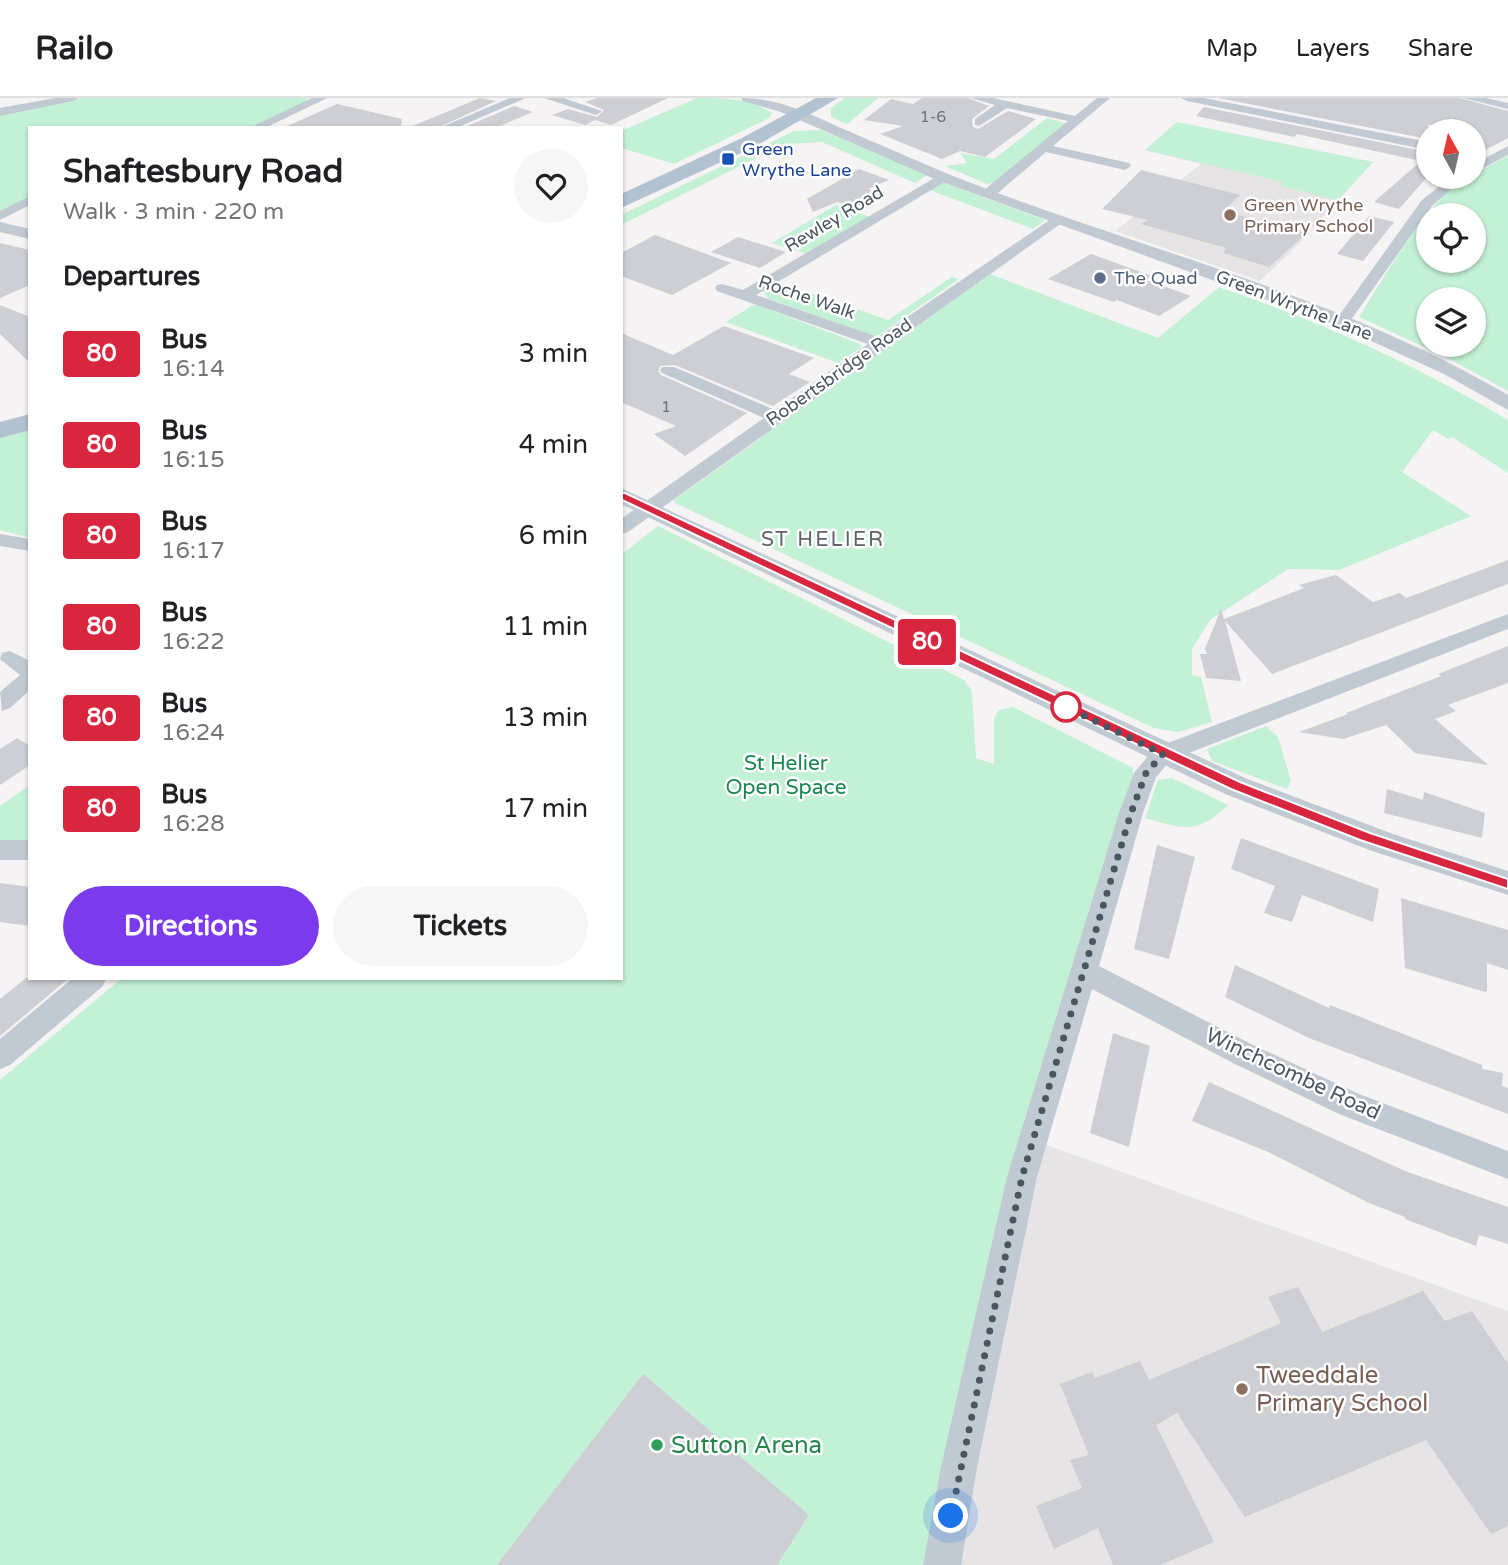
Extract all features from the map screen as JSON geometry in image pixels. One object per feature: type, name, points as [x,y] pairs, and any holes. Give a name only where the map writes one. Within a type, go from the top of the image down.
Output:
[{"type":"main road","points":[[623,201],[799,116],[829,98]]},
{"type":"main road","points":[[0,430],[28,423]]},
{"type":"street","points":[[0,112],[73,98]]},
{"type":"street","points":[[259,126],[321,98]]},
{"type":"street","points":[[454,126],[520,98]]},
{"type":"street","points":[[551,98],[596,111]]},
{"type":"street","name":"Green Wrythe Lane","points":[[748,98],[786,109],[988,194],[1343,321],[1451,370],[1508,404]]},
{"type":"street","points":[[977,98],[1078,120]]},
{"type":"street","points":[[988,194],[1104,98]]},
{"type":"street","points":[[1187,98],[1416,144]]},
{"type":"street","points":[[1469,98],[1508,106]]},
{"type":"street","points":[[979,122],[1005,104]]},
{"type":"street","points":[[1044,148],[1125,166]]},
{"type":"street","points":[[1486,159],[1508,150]]},
{"type":"street","points":[[1113,178],[1139,154]]},
{"type":"street","name":"Rewley Road","points":[[745,295],[943,177]]},
{"type":"street","points":[[1343,321],[1427,203],[1444,189]]},
{"type":"street","points":[[0,216],[28,201]]},
{"type":"street","name":"Robertsbridge Road","points":[[623,527],[880,343],[1059,220]]},
{"type":"street","points":[[0,227],[28,234]]},
{"type":"street","name":"Roche Walk","points":[[722,288],[880,343]]},
{"type":"street","points":[[668,370],[776,417]]},
{"type":"street","points":[[623,496],[1163,754],[1322,821],[1434,861],[1508,883]]},
{"type":"street","points":[[0,540],[28,545]]},
{"type":"street","points":[[942,1565],[959,1467],[1022,1177],[1131,813],[1146,773],[1163,754],[1508,621]]},
{"type":"street","points":[[10,658],[28,670]]},
{"type":"street","points":[[2,703],[28,680]]},
{"type":"street","points":[[0,850],[28,850]]},
{"type":"street","name":"Winchcombe Road","points":[[1083,971],[1243,1054],[1349,1104],[1508,1165]]},
{"type":"street","points":[[0,1056],[91,980]]},
{"type":"shaded area","name":"Green Wrythe Primary School","points":[[1177,122],[1373,162],[1295,248],[1260,281],[1115,231],[1201,164],[1145,150]]},
{"type":"shaded area","name":"Tweeddale Primary School","points":[[1033,1140],[1508,1311],[1508,1565],[942,1565]]},
{"type":"green space","points":[[81,98],[308,98],[304,103],[252,126],[28,126],[28,198],[0,213],[0,116]]},
{"type":"green space","points":[[697,98],[746,102],[772,113],[769,118],[674,164],[623,149],[623,130]]},
{"type":"green space","points":[[845,98],[878,98],[847,124],[831,117],[831,108]]},
{"type":"green space","points":[[1047,118],[1068,124],[995,183],[987,184],[945,166],[967,163],[960,153],[994,159]]},
{"type":"green space","points":[[1177,122],[1373,162],[1338,200],[1280,186],[1283,182],[1145,150]]},
{"type":"green space","points":[[821,130],[927,175],[915,183],[822,142],[784,144],[623,224],[623,214],[794,131]]},
{"type":"green space","points":[[1508,156],[1508,391],[1446,357],[1486,357],[1486,287],[1416,287],[1416,343],[1359,317],[1416,230],[1416,273],[1486,273],[1486,203],[1438,203],[1452,189],[1486,189],[1486,168]]},
{"type":"green space","points":[[942,182],[1045,220],[1033,229],[927,189]]},
{"type":"green space","points":[[836,205],[870,217],[807,254],[772,243]]},
{"type":"green space","points":[[990,274],[1158,338],[1219,287],[1295,315],[1402,362],[1508,420],[1508,473],[1452,437],[1448,439],[1433,430],[1402,472],[1471,516],[1339,570],[1288,569],[1210,620],[1192,649],[1192,675],[1201,677],[1212,722],[1178,732],[1154,728],[675,503],[674,500]]},
{"type":"green space","points":[[952,277],[959,279],[876,337],[767,298],[762,288],[775,281],[888,320]]},
{"type":"green space","points":[[755,304],[862,347],[838,363],[726,322]]},
{"type":"green space","points":[[28,428],[27,537],[0,530],[0,436]]},
{"type":"green space","name":"St Helier Open Space","points":[[658,526],[964,680],[972,691],[976,758],[994,764],[994,718],[999,710],[1013,707],[1133,768],[1133,782],[925,1565],[0,1565],[0,1080],[120,980],[623,980],[623,553]]},
{"type":"green space","points":[[1266,726],[1278,737],[1291,781],[1287,789],[1212,761],[1207,749]]},
{"type":"green space","points":[[1172,778],[1228,805],[1207,821],[1190,827],[1145,818],[1158,780]]},
{"type":"green space","points":[[28,786],[28,841],[0,844],[0,806]]},
{"type":"building","points":[[480,98],[496,101],[441,126],[413,126]]},
{"type":"building","points":[[597,98],[668,98],[611,125],[595,120],[585,125],[552,115],[568,109],[597,117],[604,110],[585,102]]},
{"type":"building","points":[[922,98],[968,98],[989,106],[972,119],[973,127],[978,129],[1008,111],[1036,119],[985,157],[960,151],[942,159],[880,134],[903,126],[864,120],[891,99],[913,104]]},
{"type":"building","points":[[1218,98],[1460,98],[1508,111],[1508,138],[1486,150],[1486,119],[1416,119],[1416,137]]},
{"type":"building","points":[[337,104],[402,119],[401,126],[288,126]]},
{"type":"building","points":[[514,106],[533,112],[500,126],[468,126]]},
{"type":"building","points":[[1204,107],[1416,150],[1416,160],[1297,134],[1294,137],[1196,116]]},
{"type":"building","points":[[1416,165],[1417,189],[1399,209],[1374,202]]},
{"type":"building","points":[[859,169],[889,180],[868,189],[886,194],[862,209],[837,202],[813,212],[807,199]]},
{"type":"building","points":[[1141,170],[1240,195],[1223,211],[1307,233],[1269,267],[1223,253],[1226,248],[1141,224],[1148,220],[1102,209]]},
{"type":"building","points":[[1369,216],[1394,222],[1363,261],[1337,254]]},
{"type":"building","points":[[655,235],[731,263],[672,295],[623,277],[623,252]]},
{"type":"building","points":[[738,237],[786,252],[760,268],[711,252]]},
{"type":"building","points":[[0,243],[28,250],[28,286],[0,298]]},
{"type":"building","name":"The Quad","points":[[1091,254],[1152,276],[1146,280],[1191,296],[1159,316],[1048,279]]},
{"type":"building","points":[[0,305],[28,316],[28,361],[0,334]]},
{"type":"building","points":[[724,326],[814,358],[789,374],[810,382],[773,406],[675,365],[660,366],[658,371],[661,375],[747,413],[685,456],[654,434],[676,426],[623,403],[623,334],[673,355]]},
{"type":"building","points":[[1508,560],[1508,584],[1272,674],[1225,621],[1241,681],[1206,678],[1200,654],[1207,654],[1205,649],[1221,609],[1224,619],[1304,588],[1299,585],[1336,575],[1373,602],[1400,593],[1406,598]]},
{"type":"building","points":[[1508,646],[1508,683],[1448,705],[1456,711],[1435,719],[1488,765],[1415,753],[1386,725],[1343,739],[1299,732],[1441,676],[1438,674]]},
{"type":"building","points":[[17,738],[28,745],[28,766],[0,785],[0,749]]},
{"type":"building","points":[[1387,789],[1423,800],[1424,792],[1485,813],[1482,838],[1384,813]]},
{"type":"building","points":[[1241,838],[1379,889],[1373,922],[1302,895],[1292,922],[1264,913],[1275,886],[1231,869]]},
{"type":"building","points":[[1157,845],[1195,857],[1169,959],[1134,949]]},
{"type":"building","points":[[0,883],[28,887],[28,926],[0,922]]},
{"type":"building","points":[[1401,898],[1508,930],[1508,970],[1487,963],[1485,992],[1405,968]]},
{"type":"building","points":[[1235,965],[1329,1008],[1330,1005],[1482,1065],[1482,1069],[1503,1073],[1502,1086],[1508,1088],[1508,1114],[1309,1038],[1225,997]]},
{"type":"building","points":[[26,978],[67,980],[0,1036],[0,999]]},
{"type":"building","points":[[1113,1033],[1150,1046],[1129,1147],[1090,1133]]},
{"type":"building","points":[[1209,1082],[1405,1171],[1508,1207],[1508,1244],[1479,1235],[1476,1246],[1405,1219],[1268,1152],[1192,1121]]},
{"type":"building","points":[[1298,1287],[1322,1332],[1423,1291],[1445,1321],[1472,1311],[1508,1364],[1508,1526],[1491,1534],[1426,1440],[1245,1517],[1177,1413],[1156,1425],[1214,1542],[1160,1565],[1113,1565],[1098,1528],[1054,1549],[1036,1506],[1082,1488],[1070,1460],[1089,1455],[1060,1384],[1092,1372],[1095,1378],[1140,1361],[1149,1380],[1281,1323],[1268,1297]]},
{"type":"building","name":"Sutton Arena","points":[[643,1374],[809,1515],[777,1565],[497,1565]]},
{"type":"bus line","name":"80","points":[[623,496],[909,634],[1235,786],[1365,837],[1508,883]]},
{"type":"place","name":"Green Wrythe Lane","points":[[728,159]]},
{"type":"place","name":"Green Wrythe Primary School","points":[[1230,215]]},
{"type":"place","name":"The Quad","points":[[1100,278]]},
{"type":"place","name":"Tweeddale Primary School","points":[[1242,1389]]},
{"type":"place","name":"Sutton Arena","points":[[657,1445]]},
{"type":"district","name":"ST HELIER","points":[[823,539]]},
{"type":"route","points":[[951,1516],[959,1467],[1022,1177],[1131,813],[1146,773],[1153,762],[1163,754],[1066,707]]}]
